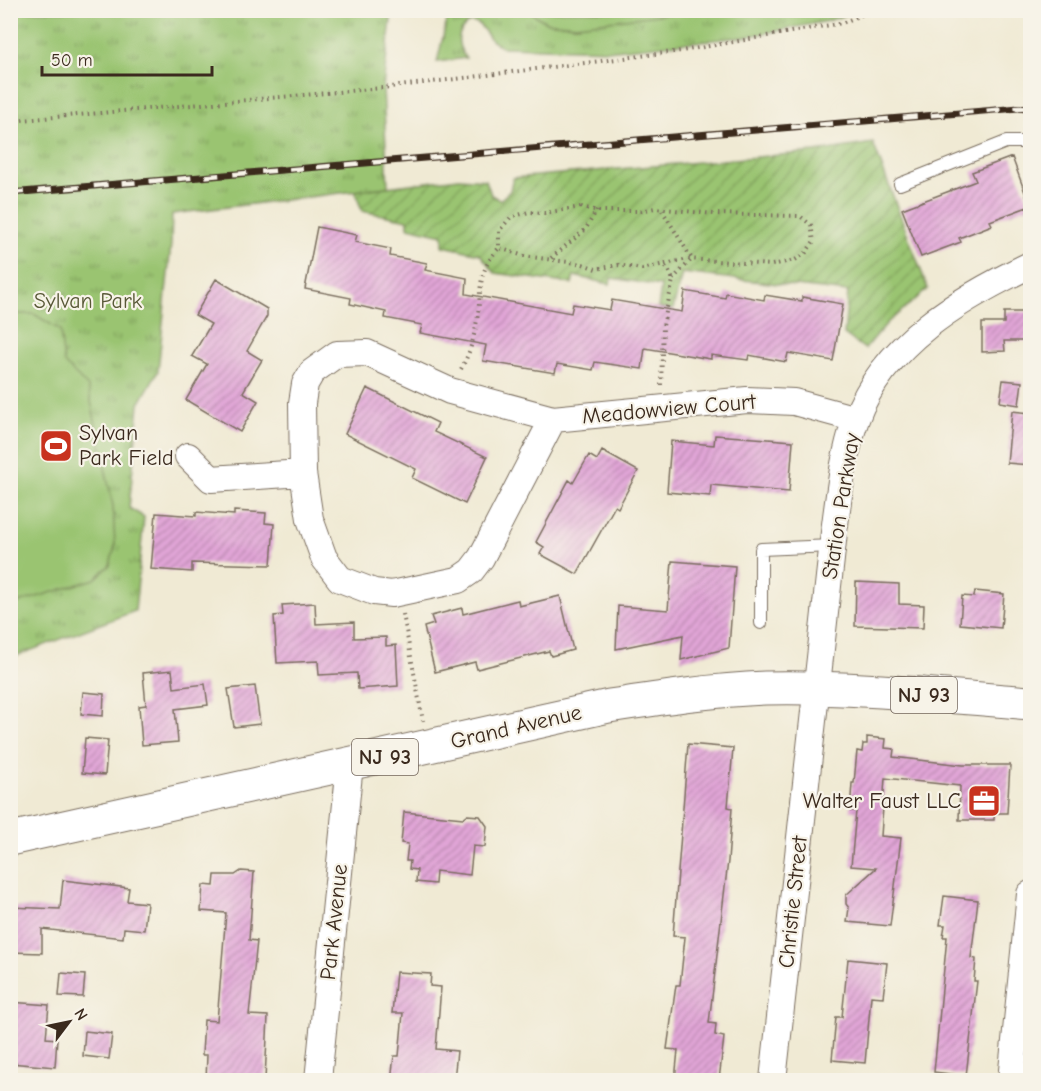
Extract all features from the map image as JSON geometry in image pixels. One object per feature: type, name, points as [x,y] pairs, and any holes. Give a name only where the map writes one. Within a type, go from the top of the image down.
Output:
[{"type":"main road","name":"Grand Avenue","points":[[10,839],[609,706],[681,695],[762,688],[818,688],[1030,703]]},
{"type":"street","name":"Station Parkway","points":[[818,688],[832,546],[844,466],[856,419],[875,380],[904,346],[963,301],[1030,265]]},
{"type":"street","name":"Meadowview Court","points":[[552,419],[482,558],[471,572],[458,580],[399,592],[374,592],[340,579],[324,558],[310,519],[303,474],[302,423],[305,384],[312,372],[337,354],[367,353],[450,391],[552,419],[664,410],[747,400],[794,402],[856,419]]},
{"type":"street","points":[[188,456],[211,479],[303,474]]},
{"type":"street","name":"Christie Street","points":[[773,1080],[818,688]]},
{"type":"street","name":"Park Avenue","points":[[318,1080],[350,764]]},
{"type":"street","points":[[1011,1080],[1030,894]]},
{"type":"lane","points":[[900,184],[987,148],[1006,142],[1030,142]]},
{"type":"lane","points":[[761,623],[761,549],[832,546]]},
{"type":"path","points":[[10,121],[383,88],[681,51],[842,23],[873,10]]},
{"type":"path","points":[[450,391],[473,341],[479,285],[493,255],[499,249],[500,231],[511,217],[529,212],[545,213],[588,207],[597,210],[641,211],[655,208],[800,216],[806,219],[814,233],[814,241],[805,254],[772,265],[679,259],[642,269],[618,265],[596,269],[583,264],[524,256],[499,249]]},
{"type":"path","points":[[550,259],[585,230],[597,210]]},
{"type":"path","points":[[662,210],[692,259]]},
{"type":"path","points":[[664,410],[660,351],[673,280],[692,259]]},
{"type":"path","points":[[662,265],[669,270],[673,280]]},
{"type":"path","points":[[399,592],[417,693]]},
{"type":"green space","points":[[691,10],[857,11],[828,21],[744,37],[615,50],[502,47],[492,41],[479,24],[470,22],[462,30],[459,39],[460,48],[466,58],[437,62],[449,11],[528,11],[546,22],[576,25]]},
{"type":"green space","name":"Sylvan Park","points":[[11,11],[392,11],[383,88],[388,187],[172,214],[158,371],[139,404],[129,508],[144,517],[135,611],[11,658]]},
{"type":"green space","points":[[528,11],[691,11],[576,25],[546,22]]},
{"type":"green space","points":[[873,143],[928,289],[887,323],[865,349],[844,334],[848,292],[682,273],[673,310],[658,308],[661,286],[611,278],[610,284],[574,276],[572,284],[495,273],[480,254],[443,246],[443,235],[408,227],[408,220],[362,211],[355,191],[459,178],[486,180],[491,195],[500,200],[510,191],[513,178],[815,152]]},
{"type":"green space","name":"Sylvan Park Field","points":[[11,314],[34,314],[60,330],[64,363],[88,387],[113,506],[115,546],[110,565],[95,579],[11,605]]},
{"type":"building","points":[[1012,157],[1030,206],[990,221],[992,225],[959,238],[961,242],[921,257],[902,209],[976,181],[972,172]]},
{"type":"building","points":[[317,227],[357,235],[355,242],[391,249],[390,256],[427,263],[425,270],[467,278],[466,294],[571,313],[573,304],[610,310],[612,300],[682,312],[685,291],[725,298],[726,293],[764,300],[765,295],[802,301],[802,297],[843,304],[833,361],[788,353],[786,362],[749,355],[748,360],[711,355],[711,359],[645,348],[642,369],[595,362],[593,370],[557,364],[555,373],[483,361],[486,345],[420,333],[422,325],[385,318],[386,312],[350,304],[351,298],[305,289]]},
{"type":"building","points":[[216,279],[267,309],[267,316],[247,351],[262,360],[243,392],[258,401],[240,432],[186,400],[207,364],[192,356],[211,324],[195,315]]},
{"type":"building","points":[[1004,312],[1030,312],[1030,330],[1027,330],[1027,341],[1004,341],[1005,351],[982,352],[982,323],[1004,323]]},
{"type":"building","points":[[1003,380],[1022,382],[1019,405],[1000,402]]},
{"type":"building","points":[[367,388],[438,423],[434,432],[487,457],[465,504],[412,478],[416,469],[345,434]]},
{"type":"building","points":[[1012,411],[1030,413],[1030,465],[1007,463]]},
{"type":"building","points":[[715,435],[793,441],[789,492],[711,485],[710,496],[667,492],[671,441],[714,445]]},
{"type":"building","points":[[602,451],[638,471],[618,508],[615,506],[577,574],[540,554],[544,547],[536,542],[569,480],[573,483],[589,455],[597,460]]},
{"type":"building","points":[[234,511],[266,513],[265,523],[274,524],[271,565],[192,563],[192,572],[151,569],[156,513],[196,516],[196,512],[234,515]]},
{"type":"building","points":[[672,561],[735,566],[729,648],[681,660],[683,635],[616,649],[618,606],[668,610]]},
{"type":"building","points":[[856,582],[899,584],[899,604],[924,605],[923,628],[855,626]]},
{"type":"building","points":[[975,591],[1004,594],[1001,628],[960,624],[962,596],[974,597]]},
{"type":"building","points":[[560,596],[573,650],[551,656],[549,651],[477,669],[475,662],[435,672],[424,627],[434,624],[431,616],[462,608],[463,614],[518,600],[519,606]]},
{"type":"building","points":[[315,603],[316,624],[354,622],[354,638],[386,637],[386,646],[396,645],[398,686],[358,689],[357,673],[319,675],[318,661],[277,663],[274,616],[283,615],[282,605]]},
{"type":"building","points":[[172,670],[174,688],[205,684],[208,705],[175,709],[178,742],[142,745],[139,706],[146,705],[143,673]]},
{"type":"building","points":[[255,686],[260,724],[234,727],[228,689]]},
{"type":"building","points":[[83,692],[104,694],[103,716],[81,714]]},
{"type":"building","points":[[867,737],[886,739],[885,748],[894,749],[893,757],[963,765],[1010,765],[1007,813],[994,813],[994,820],[959,820],[960,786],[885,778],[881,836],[901,838],[890,926],[847,922],[849,908],[846,904],[846,895],[876,868],[851,866],[856,811],[850,811],[852,783],[854,783],[857,751],[862,752],[863,744],[867,744]]},
{"type":"building","points":[[85,738],[108,740],[105,775],[82,773]]},
{"type":"building","points":[[688,744],[733,748],[728,807],[732,808],[728,861],[709,1023],[716,1024],[715,1035],[724,1037],[719,1080],[675,1080],[678,1050],[667,1049],[676,985],[680,985],[685,937],[673,936]]},
{"type":"building","points":[[404,812],[463,818],[467,815],[480,816],[487,826],[485,847],[473,846],[470,875],[436,871],[435,884],[416,882],[417,870],[409,869],[410,861],[406,861],[408,844],[401,843]]},
{"type":"building","points":[[241,871],[254,872],[249,940],[257,941],[249,1015],[268,1016],[265,1080],[206,1080],[207,1055],[202,1055],[204,1020],[217,1021],[226,913],[201,911],[203,885],[214,886],[215,875],[235,875]]},
{"type":"building","points":[[63,880],[129,888],[127,901],[147,903],[144,930],[124,928],[123,938],[42,929],[42,953],[10,952],[10,907],[60,909]]},
{"type":"building","points":[[944,896],[978,900],[971,958],[976,959],[974,981],[977,981],[966,1076],[934,1072],[947,937],[943,937],[945,925],[940,925]]},
{"type":"building","points":[[848,959],[887,963],[883,997],[871,996],[865,1063],[832,1060],[836,1017],[842,1017]]},
{"type":"building","points":[[396,972],[431,974],[430,986],[441,987],[436,1049],[457,1051],[454,1080],[391,1080],[394,1056],[399,1056],[403,1013],[392,1013]]},
{"type":"building","points":[[61,973],[85,975],[83,997],[59,996]]},
{"type":"building","points":[[10,1002],[49,1005],[46,1038],[57,1039],[55,1067],[10,1063]]},
{"type":"building","points":[[85,1031],[112,1034],[109,1059],[83,1056]]},
{"type":"railway","points":[[10,193],[1030,107]]},
{"type":"place","name":"Sylvan Park Field","points":[[56,446]]},
{"type":"place","name":"Walter Faust LLC","points":[[984,801]]}]
